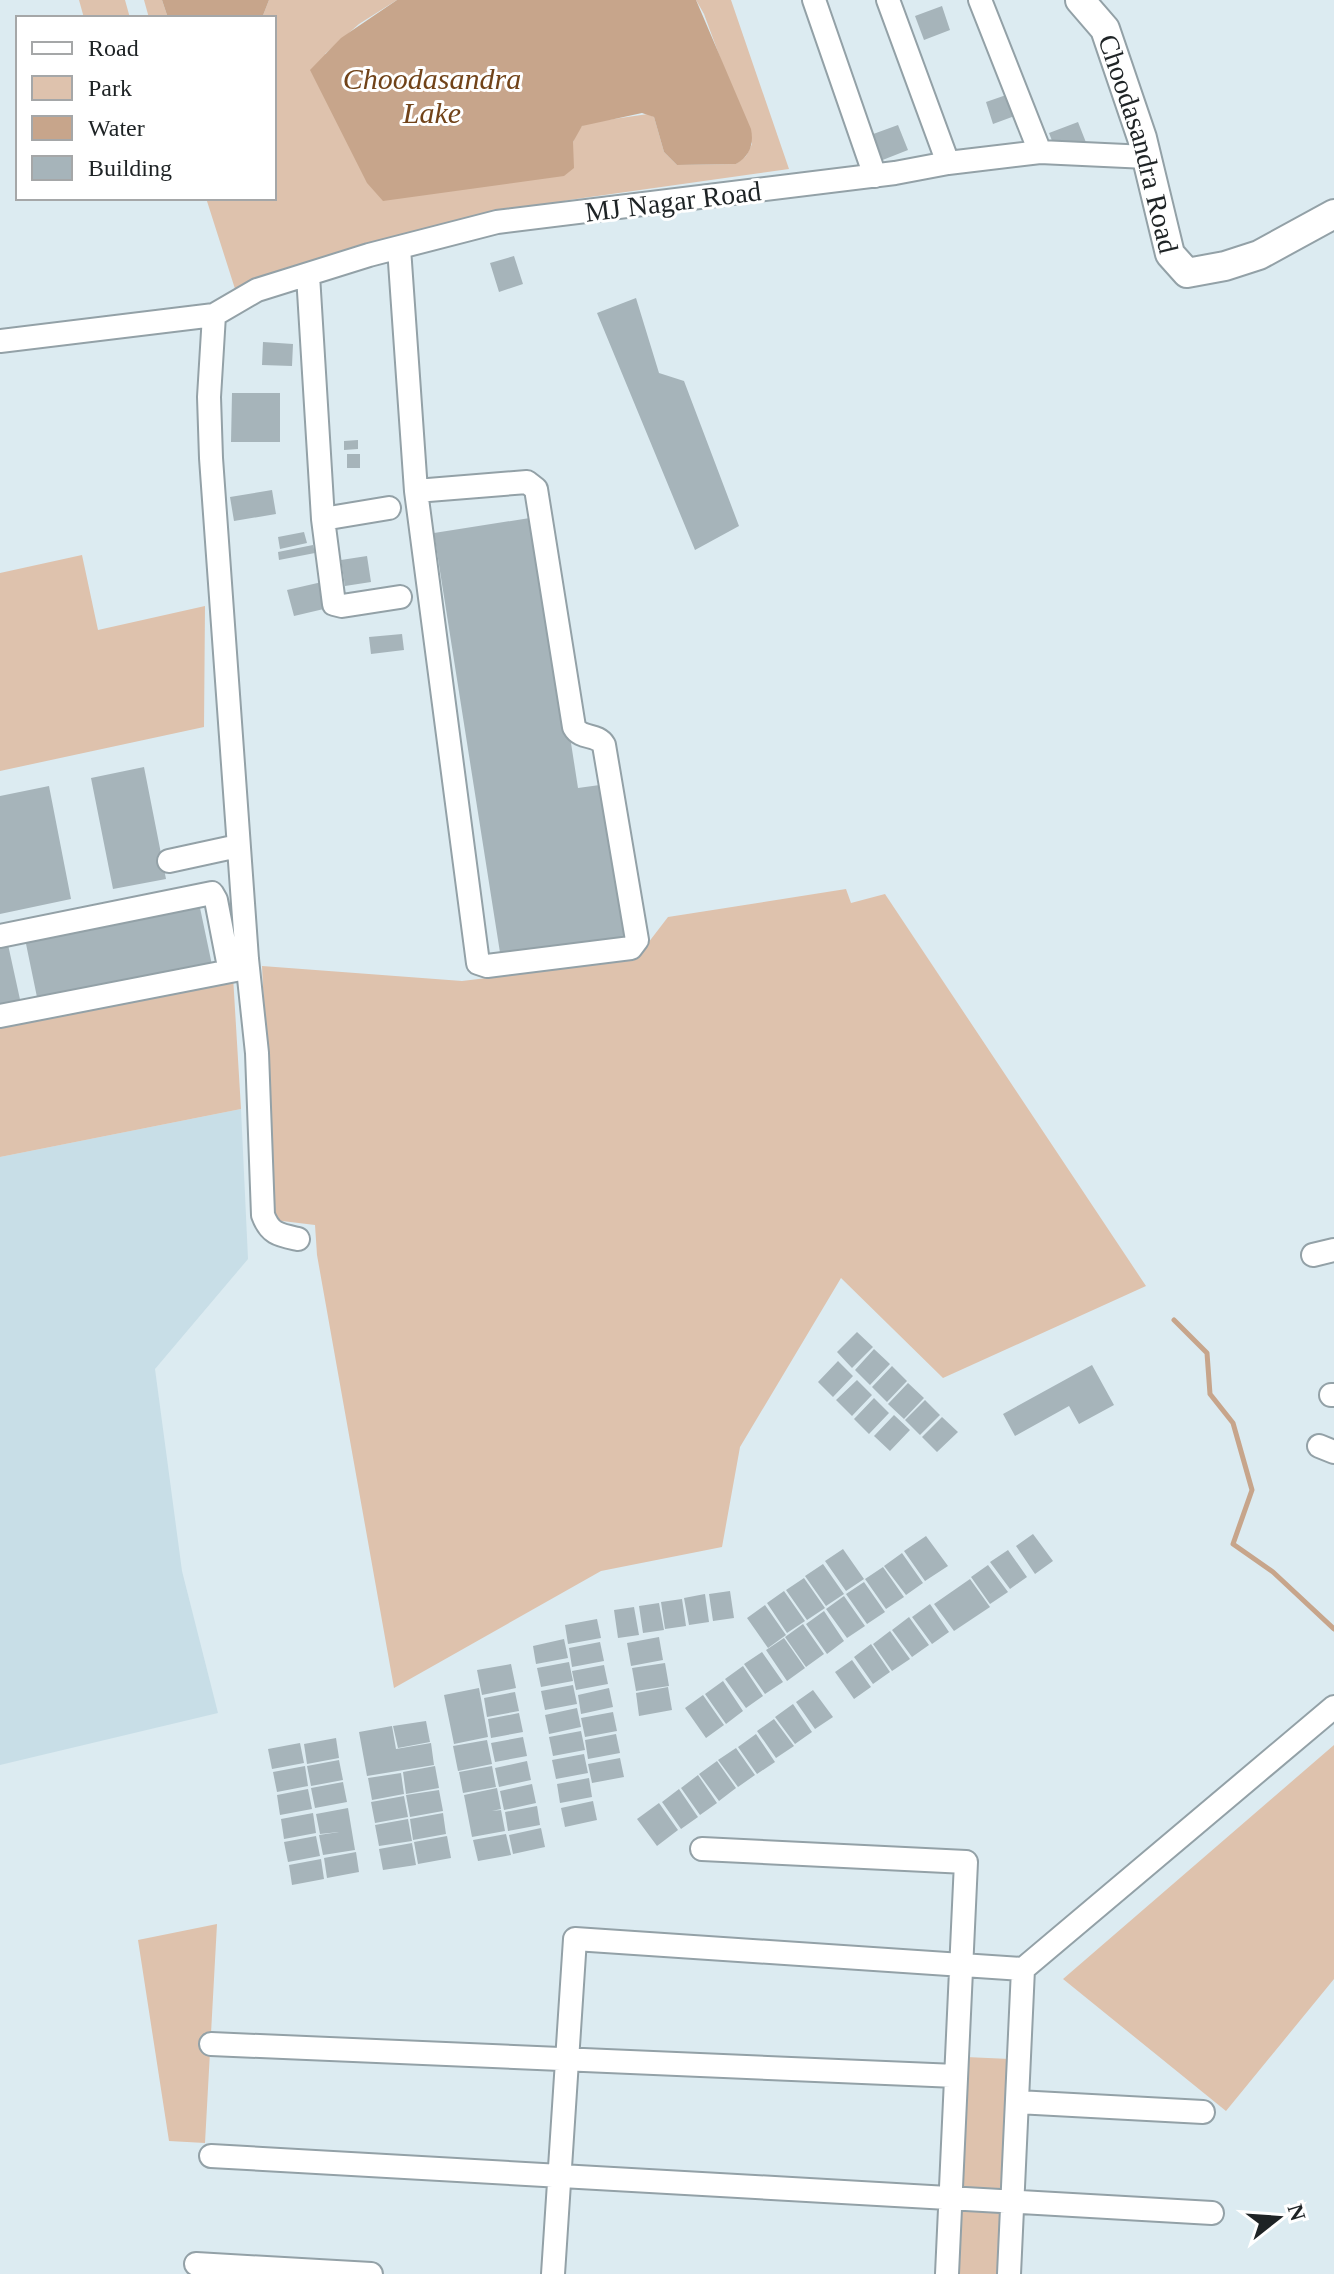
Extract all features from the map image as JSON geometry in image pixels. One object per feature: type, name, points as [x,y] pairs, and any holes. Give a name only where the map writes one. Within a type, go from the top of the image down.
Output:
[{"type":"street","points":[[814,0],[875,176]]},
{"type":"street","points":[[888,0],[948,163]]},
{"type":"street","points":[[980,0],[1040,152]]},
{"type":"street","name":"Choodasandra Road","points":[[1080,0],[1105,29],[1147,157],[1170,254],[1187,273],[1225,266],[1259,255],[1334,214]]},
{"type":"street","name":"MJ Nagar Road","points":[[214,315],[257,290],[497,222],[875,176],[1040,152],[1147,157]]},
{"type":"street","points":[[399,248],[416,491],[478,963],[487,966],[631,948],[637,940],[604,745],[599,739],[580,735],[574,727],[536,489],[527,482],[416,491]]},
{"type":"street","points":[[308,275],[323,519],[334,604],[342,606],[400,597]]},
{"type":"street","points":[[0,341],[214,315],[209,397],[211,458],[238,846],[238,965]]},
{"type":"street","points":[[323,519],[389,508]]},
{"type":"street","points":[[169,861],[238,846]]},
{"type":"street","points":[[0,936],[212,893],[215,895],[238,965],[257,1053],[263,1215],[268,1227],[280,1235],[298,1239]]},
{"type":"street","points":[[0,1016],[238,965]]},
{"type":"street","points":[[553,2274],[575,1939],[1023,1969],[1334,1707]]},
{"type":"street","points":[[702,1849],[966,1862],[947,2274]]},
{"type":"street","points":[[1009,2274],[1023,1969]]},
{"type":"street","points":[[211,2044],[956,2076]]},
{"type":"street","points":[[1017,2102],[1203,2112]]},
{"type":"street","points":[[211,2156],[1212,2213]]},
{"type":"street","points":[[196,2264],[371,2274]]},
{"type":"shaded area","points":[[241,1109],[248,1259],[155,1369],[182,1571],[218,1713],[0,1765],[0,1157]]},
{"type":"green space","points":[[79,0],[125,0],[129,16],[83,16]]},
{"type":"green space","points":[[144,0],[162,0],[167,16],[148,16]]},
{"type":"green space","points":[[269,0],[397,0],[359,24],[325,54],[573,142],[578,129],[586,123],[648,114],[654,117],[664,152],[677,165],[736,164],[746,156],[752,144],[696,0],[731,0],[789,169],[569,200],[375,243],[236,292],[207,200],[276,200],[276,16],[263,16]]},
{"type":"green space","points":[[82,555],[98,630],[205,606],[204,727],[0,771],[0,573]]},
{"type":"green space","points":[[846,889],[851,903],[885,894],[1146,1286],[943,1378],[841,1278],[740,1447],[722,1547],[601,1571],[394,1688],[317,1255],[315,1225],[274,1220],[262,966],[462,981],[635,960],[668,917]]},
{"type":"green space","points":[[233,976],[241,1109],[0,1157],[0,1022]]},
{"type":"green space","points":[[1334,1745],[1334,1979],[1226,2111],[1063,1979]]},
{"type":"green space","points":[[217,1924],[205,2143],[169,2141],[138,1940]]},
{"type":"green space","points":[[966,2057],[1010,2059],[1000,2274],[956,2274]]},
{"type":"water","points":[[162,0],[269,0],[263,16],[167,16]]},
{"type":"water","name":"Choodasandra Lake","points":[[397,0],[696,0],[751,129],[750,149],[736,164],[677,165],[664,152],[654,117],[642,113],[582,126],[573,142],[574,168],[564,176],[383,201],[367,183],[310,70],[341,38]]},
{"type":"building","points":[[942,6],[950,30],[924,40],[915,16]]},
{"type":"building","points":[[1012,93],[1020,114],[993,124],[986,102]]},
{"type":"building","points":[[1078,122],[1087,145],[1058,156],[1049,133]]},
{"type":"building","points":[[898,125],[908,150],[875,163],[865,137]]},
{"type":"building","points":[[514,256],[523,284],[499,292],[490,263]]},
{"type":"building","points":[[636,298],[659,373],[684,381],[739,526],[695,550],[597,313]]},
{"type":"building","points":[[263,342],[293,344],[292,366],[262,365]]},
{"type":"building","points":[[232,393],[280,393],[280,442],[231,442]]},
{"type":"building","points":[[358,440],[358,449],[344,450],[344,441]]},
{"type":"building","points":[[347,454],[360,454],[360,468],[347,468]]},
{"type":"building","points":[[272,490],[276,514],[234,521],[230,497]]},
{"type":"building","points":[[536,517],[578,788],[607,784],[631,939],[501,959],[434,533]]},
{"type":"building","points":[[304,532],[307,543],[280,549],[278,537]]},
{"type":"building","points":[[313,545],[315,553],[279,560],[278,552]]},
{"type":"building","points":[[367,556],[371,582],[345,586],[341,560]]},
{"type":"building","points":[[322,582],[328,608],[294,616],[287,590]]},
{"type":"building","points":[[402,634],[404,650],[371,654],[369,637]]},
{"type":"building","points":[[144,767],[166,879],[113,889],[91,778]]},
{"type":"building","points":[[49,786],[71,899],[0,914],[0,796]]},
{"type":"building","points":[[199,903],[212,965],[38,1002],[25,939]]},
{"type":"building","points":[[7,940],[21,1004],[0,1008],[0,942]]},
{"type":"building","points":[[857,1332],[873,1347],[852,1368],[837,1352]]},
{"type":"building","points":[[874,1349],[890,1364],[870,1385],[855,1370]]},
{"type":"building","points":[[838,1361],[853,1376],[833,1397],[818,1382]]},
{"type":"building","points":[[1092,1365],[1114,1405],[1079,1424],[1069,1406],[1015,1436],[1003,1414]]},
{"type":"building","points":[[892,1366],[907,1381],[887,1402],[872,1387]]},
{"type":"building","points":[[857,1380],[872,1395],[852,1416],[836,1400]]},
{"type":"building","points":[[908,1383],[924,1398],[904,1419],[888,1404]]},
{"type":"building","points":[[874,1398],[889,1413],[869,1434],[854,1419]]},
{"type":"building","points":[[925,1400],[940,1415],[920,1435],[905,1420]]},
{"type":"building","points":[[894,1415],[910,1430],[890,1451],[874,1436]]},
{"type":"building","points":[[942,1417],[958,1432],[937,1452],[922,1437]]},
{"type":"building","points":[[1033,1534],[1053,1561],[1035,1574],[1016,1546]]},
{"type":"building","points":[[926,1536],[948,1566],[925,1581],[904,1551]]},
{"type":"building","points":[[843,1549],[864,1579],[846,1591],[825,1561]]},
{"type":"building","points":[[1008,1550],[1027,1577],[1010,1589],[990,1562]]},
{"type":"building","points":[[902,1553],[923,1583],[906,1595],[884,1566]]},
{"type":"building","points":[[823,1564],[844,1594],[826,1606],[805,1576]]},
{"type":"building","points":[[988,1565],[1008,1592],[990,1604],[971,1577]]},
{"type":"building","points":[[883,1567],[904,1597],[886,1609],[865,1579]]},
{"type":"building","points":[[804,1578],[825,1608],[807,1620],[786,1590]]},
{"type":"building","points":[[970,1579],[990,1607],[954,1631],[934,1604]]},
{"type":"building","points":[[864,1582],[885,1612],[867,1624],[846,1594]]},
{"type":"building","points":[[730,1591],[734,1618],[713,1621],[709,1594]]},
{"type":"building","points":[[784,1591],[805,1621],[787,1633],[767,1603]]},
{"type":"building","points":[[705,1594],[709,1622],[689,1625],[684,1598]]},
{"type":"building","points":[[844,1596],[865,1626],[847,1638],[826,1609]]},
{"type":"building","points":[[682,1599],[686,1626],[665,1629],[661,1602]]},
{"type":"building","points":[[659,1603],[664,1630],[643,1633],[639,1606]]},
{"type":"building","points":[[930,1604],[949,1632],[932,1644],[912,1617]]},
{"type":"building","points":[[765,1605],[786,1635],[768,1648],[747,1618]]},
{"type":"building","points":[[634,1607],[639,1635],[618,1638],[614,1610]]},
{"type":"building","points":[[824,1611],[844,1641],[827,1654],[806,1624]]},
{"type":"building","points":[[909,1617],[929,1645],[912,1657],[892,1630]]},
{"type":"building","points":[[597,1619],[601,1638],[568,1644],[565,1625]]},
{"type":"building","points":[[803,1624],[824,1654],[806,1667],[785,1637]]},
{"type":"building","points":[[890,1631],[910,1659],[892,1671],[873,1644]]},
{"type":"building","points":[[659,1637],[663,1660],[631,1666],[627,1643]]},
{"type":"building","points":[[784,1638],[805,1668],[787,1681],[766,1650]]},
{"type":"building","points":[[564,1639],[568,1658],[536,1664],[533,1646]]},
{"type":"building","points":[[600,1642],[604,1661],[572,1667],[569,1648]]},
{"type":"building","points":[[871,1644],[890,1672],[873,1684],[854,1657]]},
{"type":"building","points":[[762,1652],[783,1682],[765,1694],[744,1664]]},
{"type":"building","points":[[852,1660],[871,1687],[854,1699],[835,1672]]},
{"type":"building","points":[[569,1662],[573,1681],[541,1687],[537,1668]]},
{"type":"building","points":[[665,1663],[669,1686],[636,1691],[632,1668]]},
{"type":"building","points":[[511,1664],[516,1688],[482,1695],[477,1670]]},
{"type":"building","points":[[604,1665],[608,1684],[576,1690],[572,1671]]},
{"type":"building","points":[[743,1666],[763,1696],[746,1708],[725,1679]]},
{"type":"building","points":[[723,1681],[743,1711],[726,1724],[705,1694]]},
{"type":"building","points":[[573,1685],[577,1704],[545,1710],[541,1691]]},
{"type":"building","points":[[668,1687],[672,1710],[639,1716],[636,1693]]},
{"type":"building","points":[[479,1688],[488,1737],[454,1744],[444,1695]]},
{"type":"building","points":[[609,1688],[613,1707],[581,1714],[578,1695]]},
{"type":"building","points":[[813,1690],[833,1717],[815,1729],[796,1702]]},
{"type":"building","points":[[515,1692],[519,1711],[487,1717],[484,1698]]},
{"type":"building","points":[[703,1695],[724,1725],[706,1738],[685,1708]]},
{"type":"building","points":[[793,1704],[812,1732],[795,1744],[775,1717]]},
{"type":"building","points":[[577,1708],[581,1727],[549,1734],[545,1715]]},
{"type":"building","points":[[613,1712],[617,1731],[585,1737],[581,1718]]},
{"type":"building","points":[[519,1713],[523,1732],[491,1738],[488,1719]]},
{"type":"building","points":[[774,1719],[794,1746],[776,1758],[757,1731]]},
{"type":"building","points":[[426,1721],[430,1742],[398,1748],[393,1726]]},
{"type":"building","points":[[392,1726],[396,1749],[431,1743],[434,1765],[367,1776],[359,1732]]},
{"type":"building","points":[[581,1731],[585,1750],[553,1756],[549,1737]]},
{"type":"building","points":[[616,1734],[620,1753],[588,1759],[585,1740]]},
{"type":"building","points":[[756,1734],[775,1762],[757,1774],[738,1747]]},
{"type":"building","points":[[523,1737],[527,1756],[495,1762],[491,1743]]},
{"type":"building","points":[[336,1738],[339,1758],[307,1764],[304,1744]]},
{"type":"building","points":[[487,1740],[492,1764],[458,1771],[453,1746]]},
{"type":"building","points":[[300,1743],[304,1763],[272,1769],[268,1749]]},
{"type":"building","points":[[736,1748],[755,1775],[738,1787],[718,1760]]},
{"type":"building","points":[[584,1754],[588,1773],[556,1779],[552,1760]]},
{"type":"building","points":[[620,1758],[624,1777],[592,1783],[588,1764]]},
{"type":"building","points":[[339,1760],[343,1780],[311,1786],[307,1766]]},
{"type":"building","points":[[527,1761],[531,1780],[499,1787],[495,1768]]},
{"type":"building","points":[[717,1761],[736,1788],[719,1801],[699,1774]]},
{"type":"building","points":[[305,1766],[308,1786],[277,1792],[273,1772]]},
{"type":"building","points":[[435,1766],[439,1788],[406,1794],[403,1772]]},
{"type":"building","points":[[492,1766],[496,1787],[463,1793],[459,1772]]},
{"type":"building","points":[[401,1773],[404,1794],[372,1800],[368,1778]]},
{"type":"building","points":[[698,1775],[717,1803],[700,1815],[681,1788]]},
{"type":"building","points":[[589,1778],[592,1797],[560,1803],[557,1784]]},
{"type":"building","points":[[343,1782],[347,1802],[315,1808],[311,1788]]},
{"type":"building","points":[[532,1784],[536,1803],[504,1810],[500,1791]]},
{"type":"building","points":[[497,1788],[501,1809],[492,1811],[501,1810],[505,1831],[472,1837],[464,1795]]},
{"type":"building","points":[[308,1789],[312,1809],[280,1815],[277,1795]]},
{"type":"building","points":[[679,1789],[698,1817],[681,1829],[662,1802]]},
{"type":"building","points":[[439,1790],[443,1811],[410,1817],[406,1795]]},
{"type":"building","points":[[404,1796],[408,1817],[375,1823],[371,1802]]},
{"type":"building","points":[[593,1801],[597,1820],[565,1827],[561,1808]]},
{"type":"building","points":[[659,1803],[678,1830],[657,1846],[637,1819]]},
{"type":"building","points":[[537,1806],[540,1825],[508,1831],[505,1812]]},
{"type":"building","points":[[348,1808],[355,1850],[323,1855],[319,1835],[339,1832],[320,1834],[316,1814]]},
{"type":"building","points":[[313,1813],[316,1833],[284,1839],[281,1819]]},
{"type":"building","points":[[443,1813],[446,1834],[413,1840],[410,1819]]},
{"type":"building","points":[[408,1819],[412,1841],[379,1846],[375,1825]]},
{"type":"building","points":[[541,1828],[545,1847],[513,1854],[509,1835]]},
{"type":"building","points":[[506,1834],[511,1855],[478,1861],[473,1840]]},
{"type":"building","points":[[316,1836],[320,1856],[288,1862],[284,1842]]},
{"type":"building","points":[[447,1836],[451,1858],[418,1864],[414,1842]]},
{"type":"building","points":[[412,1843],[416,1865],[383,1870],[379,1849]]},
{"type":"building","points":[[356,1852],[359,1872],[327,1878],[324,1858]]},
{"type":"building","points":[[321,1859],[324,1879],[292,1885],[289,1865]]},
{"type":"waterway","points":[[1174,1320],[1207,1353],[1210,1394],[1233,1423],[1252,1490],[1233,1544],[1273,1572],[1334,1629]]}]
